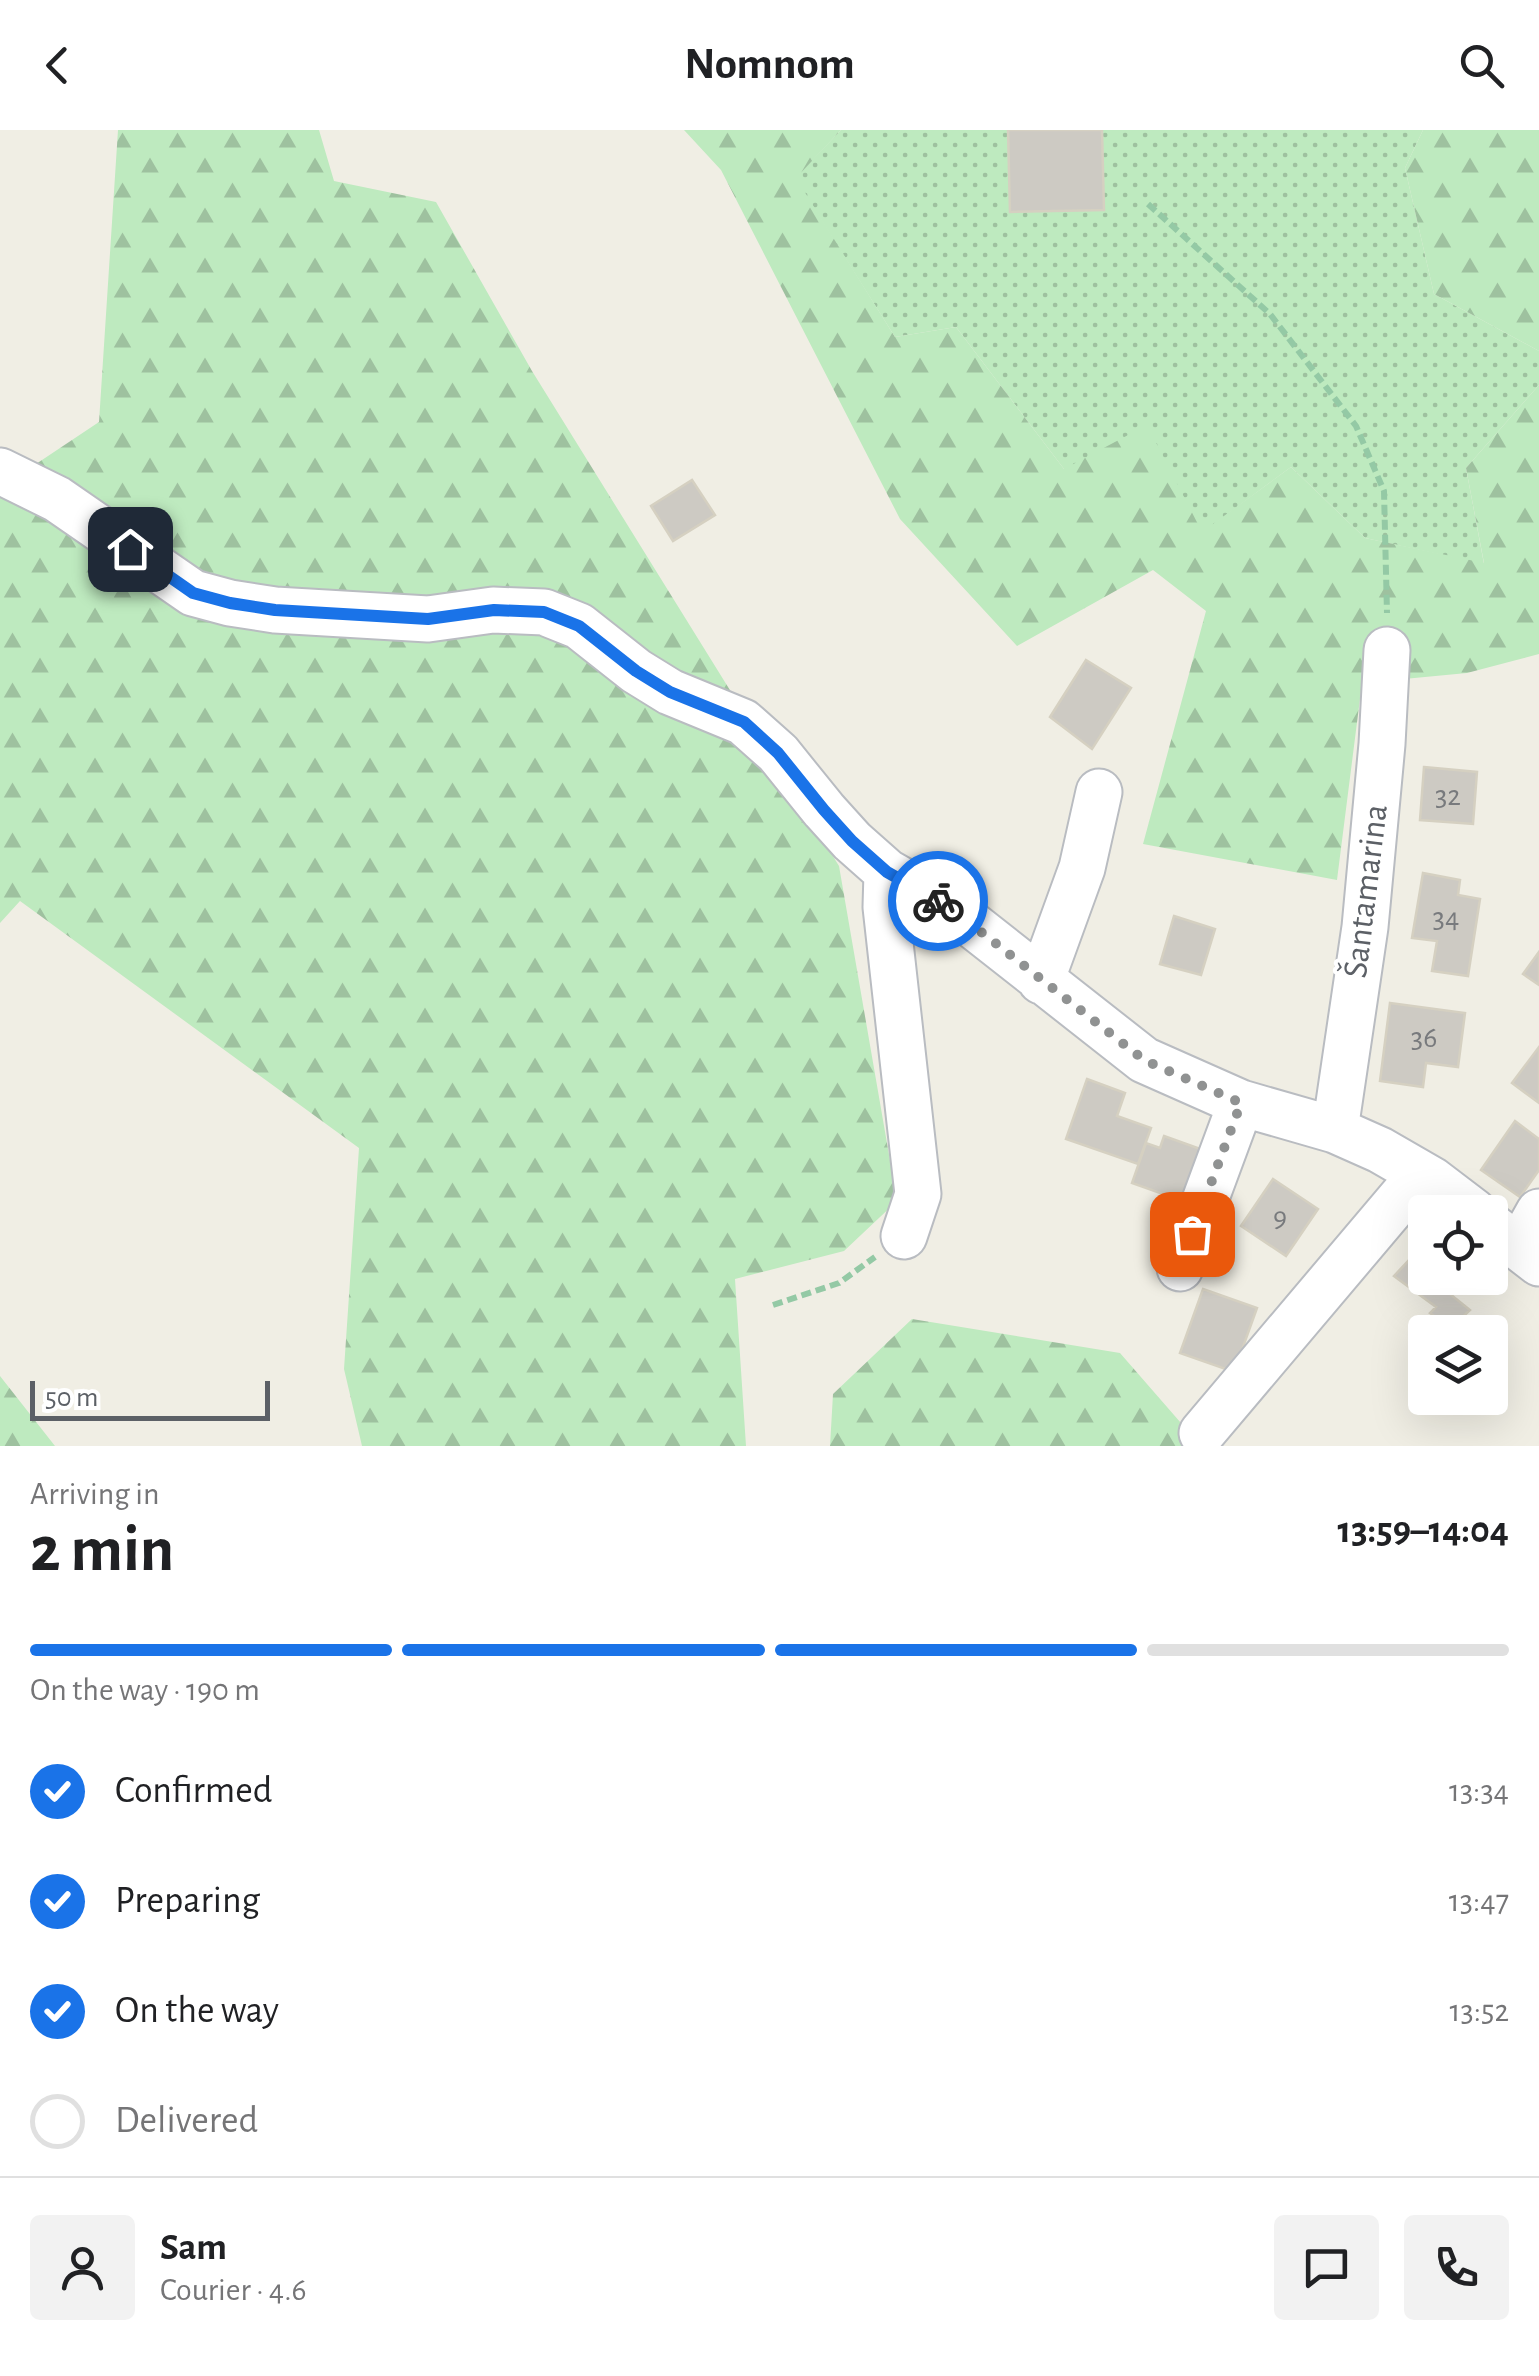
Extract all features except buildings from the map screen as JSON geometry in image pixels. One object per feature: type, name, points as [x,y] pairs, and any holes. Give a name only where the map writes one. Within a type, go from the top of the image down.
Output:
[{"type":"street","points":[[0,471],[57,499],[193,593],[230,603],[275,610],[428,619],[494,610],[544,612],[579,626],[670,692],[744,722],[778,753],[852,841],[887,872],[952,909],[1144,1060],[1241,1103],[1335,1130],[1380,1150],[1450,1195]]},
{"type":"street","name":"Šantamarina","points":[[1335,1130],[1365,926],[1387,650]]},
{"type":"street","points":[[1042,980],[1082,868],[1098,792]]},
{"type":"street","points":[[887,872],[886,907],[918,1194],[904,1236]]},
{"type":"street","points":[[1180,1268],[1241,1103]]},
{"type":"street","points":[[1202,1433],[1421,1174]]},
{"type":"path","points":[[1148,204],[1270,314],[1356,426],[1384,491],[1387,650]]},
{"type":"path","points":[[773,1304],[839,1283],[904,1236]]},
{"type":"green space","points":[[118,130],[319,130],[334,181],[436,202],[532,371],[839,866],[897,1201],[844,1251],[735,1279],[746,1446],[362,1446],[344,1369],[359,1148],[20,901],[0,923],[0,488],[99,422]]},
{"type":"green space","points":[[684,130],[841,130],[796,178],[895,337],[956,327],[1064,469],[1147,425],[1202,532],[1291,467],[1365,538],[1484,563],[1466,468],[1539,385],[1539,654],[1467,673],[1362,683],[1337,880],[1143,844],[1206,611],[1153,570],[1017,646],[900,519],[721,170]]},
{"type":"green space","points":[[841,130],[1423,130],[1405,168],[1434,294],[1539,351],[1539,385],[1466,468],[1484,564],[1365,538],[1291,467],[1202,533],[1064,469],[956,327],[895,337],[795,178]]},
{"type":"green space","points":[[1423,130],[1539,130],[1539,351],[1434,294],[1405,168]]},
{"type":"green space","points":[[912,1319],[1120,1353],[1201,1446],[830,1446],[833,1394]]},
{"type":"green space","points":[[0,1376],[55,1446],[0,1446]]},
{"type":"way so far","points":[[938,901],[1144,1060],[1241,1103],[1192,1234]]},
{"type":"route","points":[[130,549],[193,593],[230,603],[275,610],[428,619],[494,610],[544,612],[579,626],[670,692],[744,722],[778,753],[852,841],[887,872],[938,901]]}]
